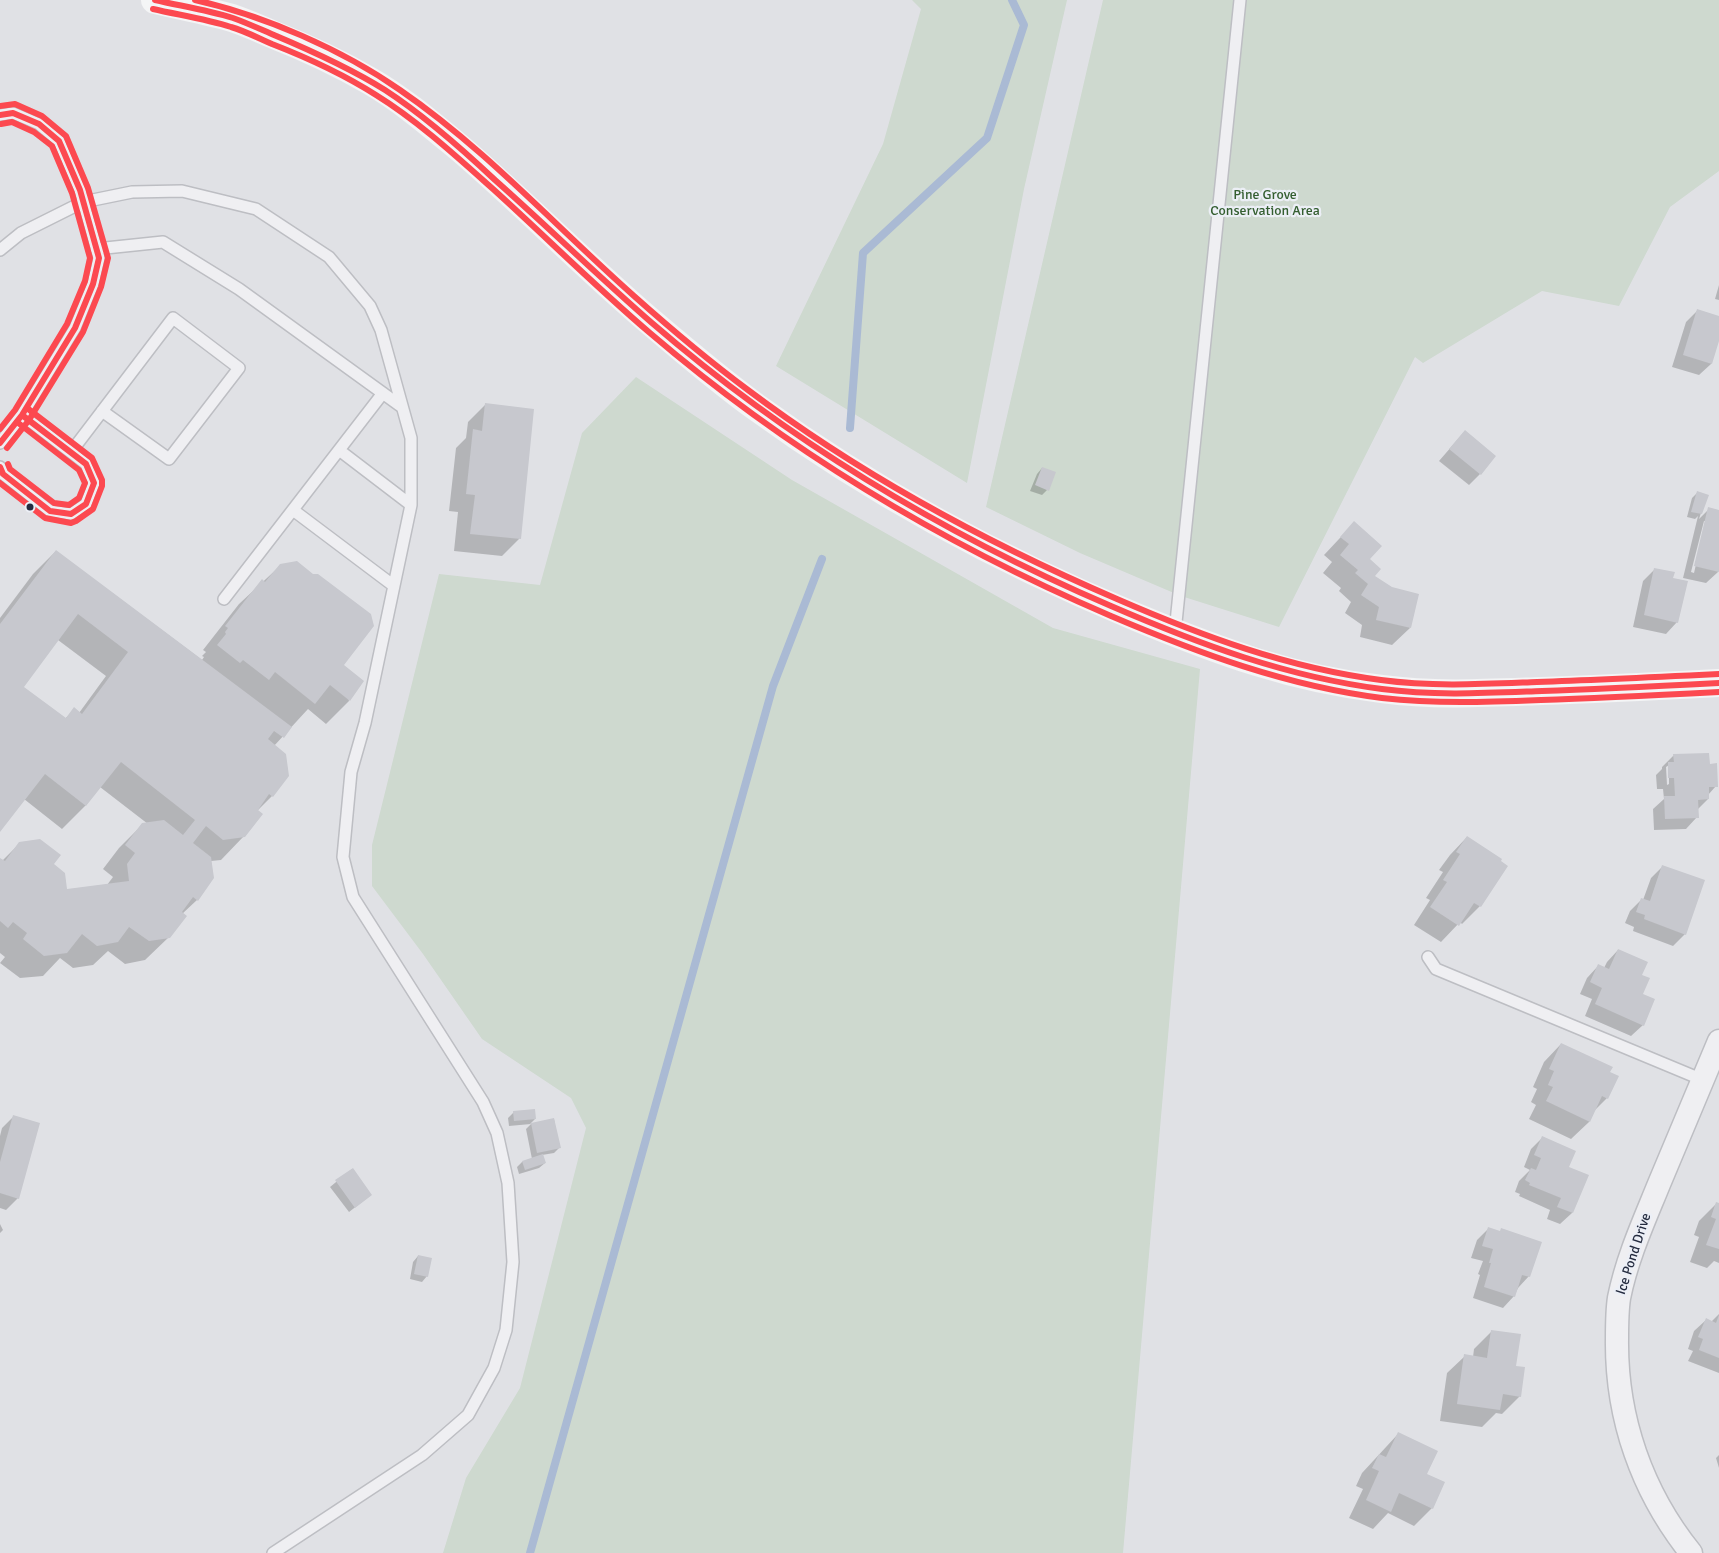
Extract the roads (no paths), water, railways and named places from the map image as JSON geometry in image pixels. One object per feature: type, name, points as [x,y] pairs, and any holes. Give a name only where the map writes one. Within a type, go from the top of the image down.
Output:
[{"type":"main road","points":[[155,0],[234,19],[299,45],[342,65],[374,83],[466,153],[624,299],[705,368],[758,409],[848,469],[921,512],[991,550],[1056,582],[1175,633],[1261,665],[1344,684],[1386,690],[1476,694],[1719,684]]},
{"type":"street","name":"Ice Pond Drive","points":[[1691,1553],[1648,1486],[1626,1428],[1617,1376],[1617,1324],[1619,1299],[1635,1242],[1719,1040]]},
{"type":"lane","points":[[1175,633],[1240,0]]},
{"type":"lane","points":[[0,115],[13,113],[39,124],[59,142],[80,190],[99,258],[93,284],[75,328],[22,415],[0,443]]},
{"type":"lane","points":[[0,250],[21,233],[83,202],[132,192],[182,192],[256,210],[329,257],[370,306],[381,330],[411,438],[411,505],[365,723],[351,772],[343,857],[353,897],[483,1102],[497,1133],[508,1182],[513,1262],[506,1330],[494,1368],[468,1415],[422,1455],[273,1553]]},
{"type":"lane","points":[[96,249],[163,242],[239,288],[402,406]]},
{"type":"lane","points":[[71,452],[102,411],[173,318],[239,368],[169,459],[102,411]]},
{"type":"lane","points":[[224,599],[384,393]]},
{"type":"lane","points":[[0,467],[3,474],[50,511],[71,514],[86,504],[94,483],[86,464],[22,415]]},
{"type":"lane","points":[[339,450],[411,505]]},
{"type":"lane","points":[[293,510],[394,586]]},
{"type":"lane","points":[[1428,957],[1436,968],[1703,1080]]},
{"type":"waterway","points":[[850,428],[863,253],[987,138],[1024,25],[1012,0]]},
{"type":"waterway","points":[[530,1553],[773,686],[822,559]]},
{"type":"park label","name":"Pine Grove Conservation Area","points":[[1265,204]]}]
